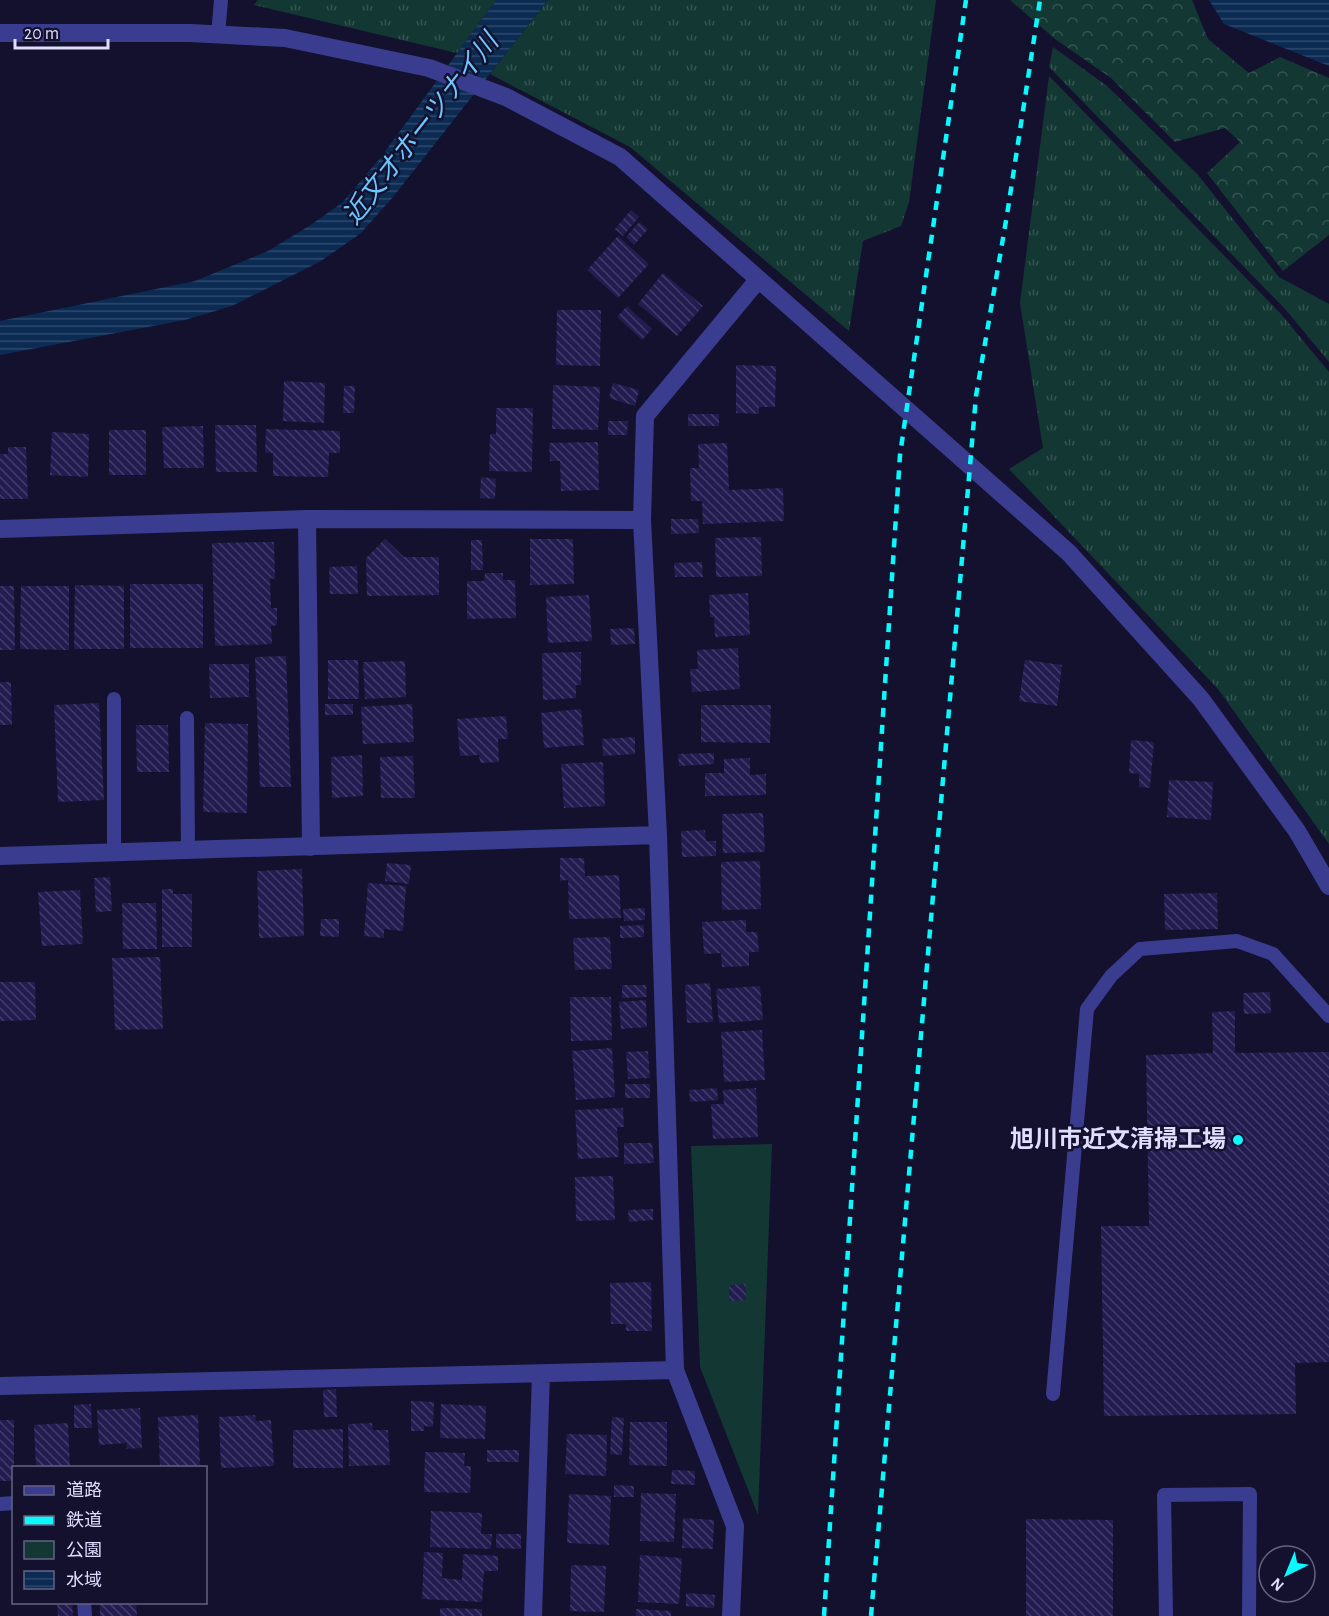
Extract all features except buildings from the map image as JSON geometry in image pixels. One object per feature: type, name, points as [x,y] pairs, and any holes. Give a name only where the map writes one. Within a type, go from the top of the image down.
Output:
[{"type":"street","points":[[0,33],[218,35],[285,38],[429,68],[506,97],[620,158],[1069,553],[1201,699],[1297,831],[1329,886]]},
{"type":"street","points":[[731,1616],[735,1526],[675,1370],[658,835],[642,520],[645,416],[758,280]]},
{"type":"street","points":[[0,529],[307,519],[642,520]]},
{"type":"street","points":[[307,519],[311,847]]},
{"type":"street","points":[[0,856],[658,835]]},
{"type":"street","points":[[0,1386],[675,1370]]},
{"type":"street","points":[[534,1616],[541,1374]]},
{"type":"lane","points":[[218,35],[221,0]]},
{"type":"lane","points":[[114,699],[114,853]]},
{"type":"lane","points":[[187,718],[188,851]]},
{"type":"lane","points":[[1053,1394],[1087,1009],[1105,984],[1140,949],[1237,941],[1273,954],[1329,1016]]},
{"type":"lane","points":[[1166,1616],[1164,1495],[1250,1494],[1249,1616]]},
{"type":"green space","points":[[258,0],[496,0],[457,53],[254,5]]},
{"type":"green space","points":[[548,0],[936,0],[909,202],[901,226],[863,241],[849,331],[630,147],[490,74]]},
{"type":"green space","points":[[1010,0],[1192,0],[1208,39],[1249,73],[1280,57],[1329,78],[1329,235],[1283,271],[1207,173],[1240,142],[1225,128],[1175,142],[1111,78],[1055,39]]},
{"type":"green space","points":[[1053,47],[1107,86],[1198,175],[1279,277],[1329,304],[1329,362],[1286,310],[1049,67]]},
{"type":"green space","points":[[1049,76],[1281,314],[1329,372],[1329,844],[1218,689],[1009,469],[1043,448],[1020,303]]},
{"type":"green space","points":[[772,1144],[758,1515],[700,1367],[691,1146]]},
{"type":"water","name":"近文オホーツナイ川","points":[[496,0],[548,0],[393,197],[361,233],[321,261],[232,306],[185,320],[0,355],[0,321],[195,281],[268,251],[342,203],[381,157]]},
{"type":"water","points":[[1209,0],[1329,0],[1329,66],[1224,24]]},
{"type":"railway","points":[[824,1616],[900,455],[966,0]]},
{"type":"railway","points":[[871,1616],[976,396],[1040,0]]},
{"type":"place","name":"旭川市近文清掃工場","points":[[1238,1140]]}]
